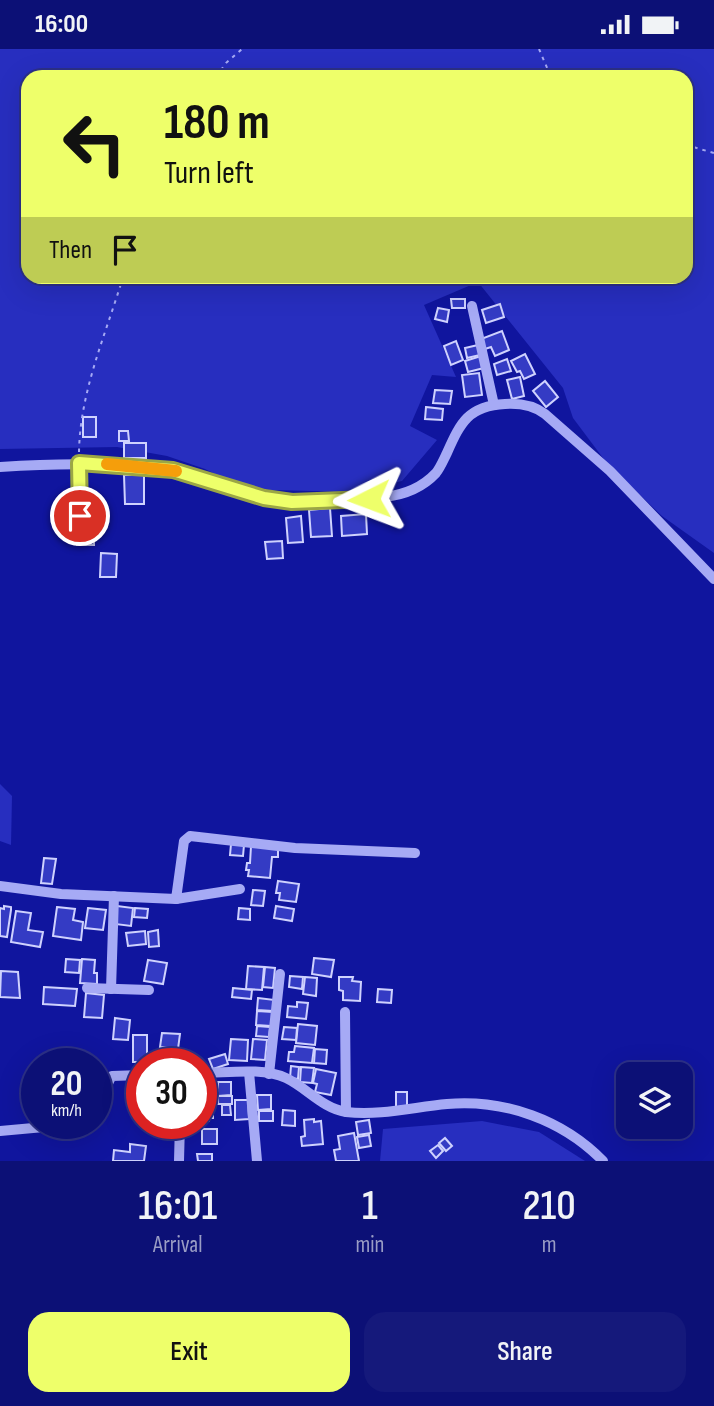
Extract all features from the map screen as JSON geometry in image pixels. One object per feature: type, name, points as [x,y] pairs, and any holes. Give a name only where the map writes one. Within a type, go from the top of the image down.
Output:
[{"type":"street","points":[[472,306],[494,405]]},
{"type":"street","points":[[0,467],[79,463],[173,470],[264,498],[292,502],[385,497],[418,488],[439,470],[468,415],[494,405],[525,405],[536,407],[610,471],[714,579]]},
{"type":"street","points":[[79,463],[80,516]]},
{"type":"street","points":[[176,899],[184,841],[190,836],[295,848],[415,853]]},
{"type":"street","points":[[0,886],[61,894],[176,899],[240,889]]},
{"type":"street","points":[[111,989],[114,896]]},
{"type":"street","points":[[269,1074],[280,974]]},
{"type":"street","points":[[87,988],[149,990]]},
{"type":"street","points":[[345,1012],[346,1112]]},
{"type":"street","points":[[249,1072],[257,1161]]},
{"type":"street","points":[[217,1073],[249,1072],[284,1077],[316,1099],[346,1112],[381,1112],[450,1104],[486,1104],[522,1111],[578,1138],[603,1161]]},
{"type":"street","points":[[0,1131],[21,1129]]},
{"type":"street","points":[[179,1161],[180,1139]]},
{"type":"path","points":[[221,70],[242,49]]},
{"type":"path","points":[[539,49],[548,70]]},
{"type":"path","points":[[693,147],[714,153]]},
{"type":"path","points":[[79,463],[79,423],[121,284]]},
{"type":"shaded area","points":[[0,49],[714,49],[714,553],[662,516],[606,462],[573,418],[563,388],[480,284],[693,284],[693,70],[21,70],[21,284],[473,284],[424,305],[456,377],[432,375],[410,426],[437,440],[402,481],[353,492],[270,490],[233,483],[205,469],[167,456],[117,447],[0,449]]},
{"type":"shaded area","points":[[0,784],[12,796],[11,845],[0,841]]},
{"type":"shaded area","points":[[482,1121],[539,1132],[585,1161],[380,1161],[383,1129]]},
{"type":"building","points":[[451,299],[465,299],[465,308],[452,308]]},
{"type":"building","points":[[500,304],[504,317],[486,323],[482,310]]},
{"type":"building","points":[[438,308],[449,310],[447,322],[435,319]]},
{"type":"building","points":[[502,331],[509,350],[495,356],[491,347],[485,349],[481,339]]},
{"type":"building","points":[[456,341],[463,360],[451,365],[444,346]]},
{"type":"building","points":[[478,345],[480,355],[467,358],[465,348]]},
{"type":"building","points":[[525,354],[535,374],[524,379],[511,361]]},
{"type":"building","points":[[481,356],[484,368],[468,372],[465,361]]},
{"type":"building","points":[[507,359],[511,371],[497,375],[494,364]]},
{"type":"building","points":[[479,373],[482,395],[465,397],[462,375]]},
{"type":"building","points":[[520,377],[524,396],[512,399],[507,380]]},
{"type":"building","points":[[545,381],[558,397],[546,407],[533,391]]},
{"type":"building","points":[[435,390],[452,391],[450,404],[433,403]]},
{"type":"building","points":[[426,407],[443,409],[442,420],[425,419]]},
{"type":"building","points":[[83,417],[96,417],[96,437],[83,437]]},
{"type":"building","points":[[119,431],[128,431],[129,441],[119,441]]},
{"type":"building","points":[[124,443],[146,443],[146,458],[124,458]]},
{"type":"building","points":[[124,475],[144,475],[144,504],[125,504]]},
{"type":"building","points":[[330,508],[332,536],[311,537],[309,510]]},
{"type":"building","points":[[366,514],[367,534],[342,536],[341,516]]},
{"type":"building","points":[[301,516],[303,542],[288,543],[286,518]]},
{"type":"building","points":[[77,524],[94,524],[94,545],[77,545]]},
{"type":"building","points":[[282,541],[283,558],[267,559],[265,542]]},
{"type":"building","points":[[101,553],[117,554],[116,577],[100,577]]},
{"type":"building","points":[[231,844],[244,845],[243,856],[230,855]]},
{"type":"building","points":[[251,846],[278,849],[278,857],[272,857],[270,878],[248,876],[249,870],[246,870],[247,863],[250,863]]},
{"type":"building","points":[[44,858],[56,859],[52,884],[41,883]]},
{"type":"building","points":[[278,881],[299,884],[296,902],[279,900],[280,893],[276,893]]},
{"type":"building","points":[[253,890],[265,891],[263,906],[251,905]]},
{"type":"building","points":[[4,906],[11,907],[7,937],[0,936],[0,908],[4,909]]},
{"type":"building","points":[[117,906],[133,908],[131,926],[115,924]]},
{"type":"building","points":[[276,906],[294,909],[292,921],[274,918]]},
{"type":"building","points":[[57,907],[75,909],[73,920],[83,922],[81,940],[53,936]]},
{"type":"building","points":[[88,908],[106,910],[103,930],[85,928]]},
{"type":"building","points":[[135,908],[148,909],[147,918],[134,917]]},
{"type":"building","points":[[239,908],[250,909],[250,920],[238,919]]},
{"type":"building","points":[[16,911],[31,913],[28,930],[43,932],[40,947],[11,942]]},
{"type":"building","points":[[158,930],[159,946],[149,947],[148,932]]},
{"type":"building","points":[[145,931],[146,944],[128,946],[126,933]]},
{"type":"building","points":[[314,958],[334,960],[331,977],[312,974]]},
{"type":"building","points":[[66,959],[80,960],[79,973],[65,972]]},
{"type":"building","points":[[82,959],[95,960],[97,984],[80,983]]},
{"type":"building","points":[[148,960],[167,963],[163,984],[144,981]]},
{"type":"building","points":[[248,966],[264,967],[262,990],[246,989]]},
{"type":"building","points":[[265,967],[275,968],[273,988],[263,987]]},
{"type":"building","points":[[1,971],[18,972],[20,998],[0,997]]},
{"type":"building","points":[[290,976],[303,977],[302,989],[289,987]]},
{"type":"building","points":[[305,977],[317,978],[316,996],[303,994]]},
{"type":"building","points":[[339,977],[353,977],[352,981],[361,982],[360,1001],[343,1000],[343,991],[339,990]]},
{"type":"building","points":[[44,987],[77,989],[75,1006],[43,1004]]},
{"type":"building","points":[[233,988],[252,990],[251,999],[232,997]]},
{"type":"building","points":[[378,989],[392,990],[391,1003],[377,1002]]},
{"type":"building","points":[[86,993],[104,995],[102,1018],[84,1017]]},
{"type":"building","points":[[258,998],[275,1000],[273,1011],[257,1010]]},
{"type":"building","points":[[297,1002],[308,1003],[306,1019],[287,1017],[288,1006],[297,1007]]},
{"type":"building","points":[[257,1011],[273,1012],[271,1026],[256,1025]]},
{"type":"building","points":[[115,1018],[130,1020],[128,1040],[113,1039]]},
{"type":"building","points":[[298,1024],[317,1026],[315,1045],[296,1043]]},
{"type":"building","points":[[257,1026],[270,1027],[269,1037],[256,1036]]},
{"type":"building","points":[[284,1027],[297,1028],[296,1040],[282,1039]]},
{"type":"building","points":[[162,1033],[180,1034],[178,1048],[160,1047]]},
{"type":"building","points":[[133,1035],[147,1035],[147,1048],[133,1048]]},
{"type":"building","points":[[231,1039],[248,1040],[247,1061],[229,1060]]},
{"type":"building","points":[[253,1039],[267,1040],[265,1060],[251,1059]]},
{"type":"building","points":[[295,1046],[314,1048],[312,1063],[288,1061],[289,1052],[294,1052]]},
{"type":"building","points":[[315,1049],[327,1050],[326,1064],[314,1063]]},
{"type":"building","points":[[225,1054],[228,1064],[217,1068],[217,1056]]},
{"type":"building","points":[[291,1066],[299,1067],[298,1079],[290,1078]]},
{"type":"building","points":[[301,1067],[314,1068],[312,1083],[300,1082]]},
{"type":"building","points":[[316,1069],[336,1073],[331,1095],[315,1092],[317,1084],[313,1083]]},
{"type":"building","points":[[218,1082],[231,1082],[231,1095],[218,1096]]},
{"type":"building","points":[[396,1092],[407,1092],[407,1108],[396,1108]]},
{"type":"building","points":[[257,1095],[271,1095],[271,1109],[258,1110]]},
{"type":"building","points":[[218,1096],[232,1096],[232,1104],[218,1104]]},
{"type":"building","points":[[235,1100],[248,1100],[249,1119],[235,1120]]},
{"type":"building","points":[[222,1105],[230,1105],[231,1115],[222,1115]]},
{"type":"building","points":[[283,1110],[295,1111],[295,1126],[282,1125]]},
{"type":"building","points":[[259,1111],[273,1111],[273,1121],[259,1121]]},
{"type":"building","points":[[314,1119],[314,1122],[321,1121],[323,1144],[302,1146],[301,1137],[305,1136],[304,1120]]},
{"type":"building","points":[[369,1120],[371,1133],[358,1135],[356,1122]]},
{"type":"building","points":[[354,1133],[359,1161],[336,1161],[334,1150],[340,1149],[338,1136]]},
{"type":"building","points":[[369,1135],[371,1146],[359,1148],[357,1137]]},
{"type":"building","points":[[445,1138],[452,1146],[446,1151],[439,1143]]},
{"type":"building","points":[[202,1139],[217,1139],[217,1144],[202,1144]]},
{"type":"building","points":[[130,1144],[146,1146],[144,1161],[113,1161],[114,1150],[130,1152]]},
{"type":"building","points":[[438,1145],[443,1151],[436,1158],[430,1151]]},
{"type":"building","points":[[197,1154],[212,1154],[212,1161],[198,1161]]},
{"type":"slow traffic","points":[[107,464],[176,471]]},
{"type":"route","points":[[80,516],[79,463],[173,470],[264,498],[292,502],[369,499]]}]
